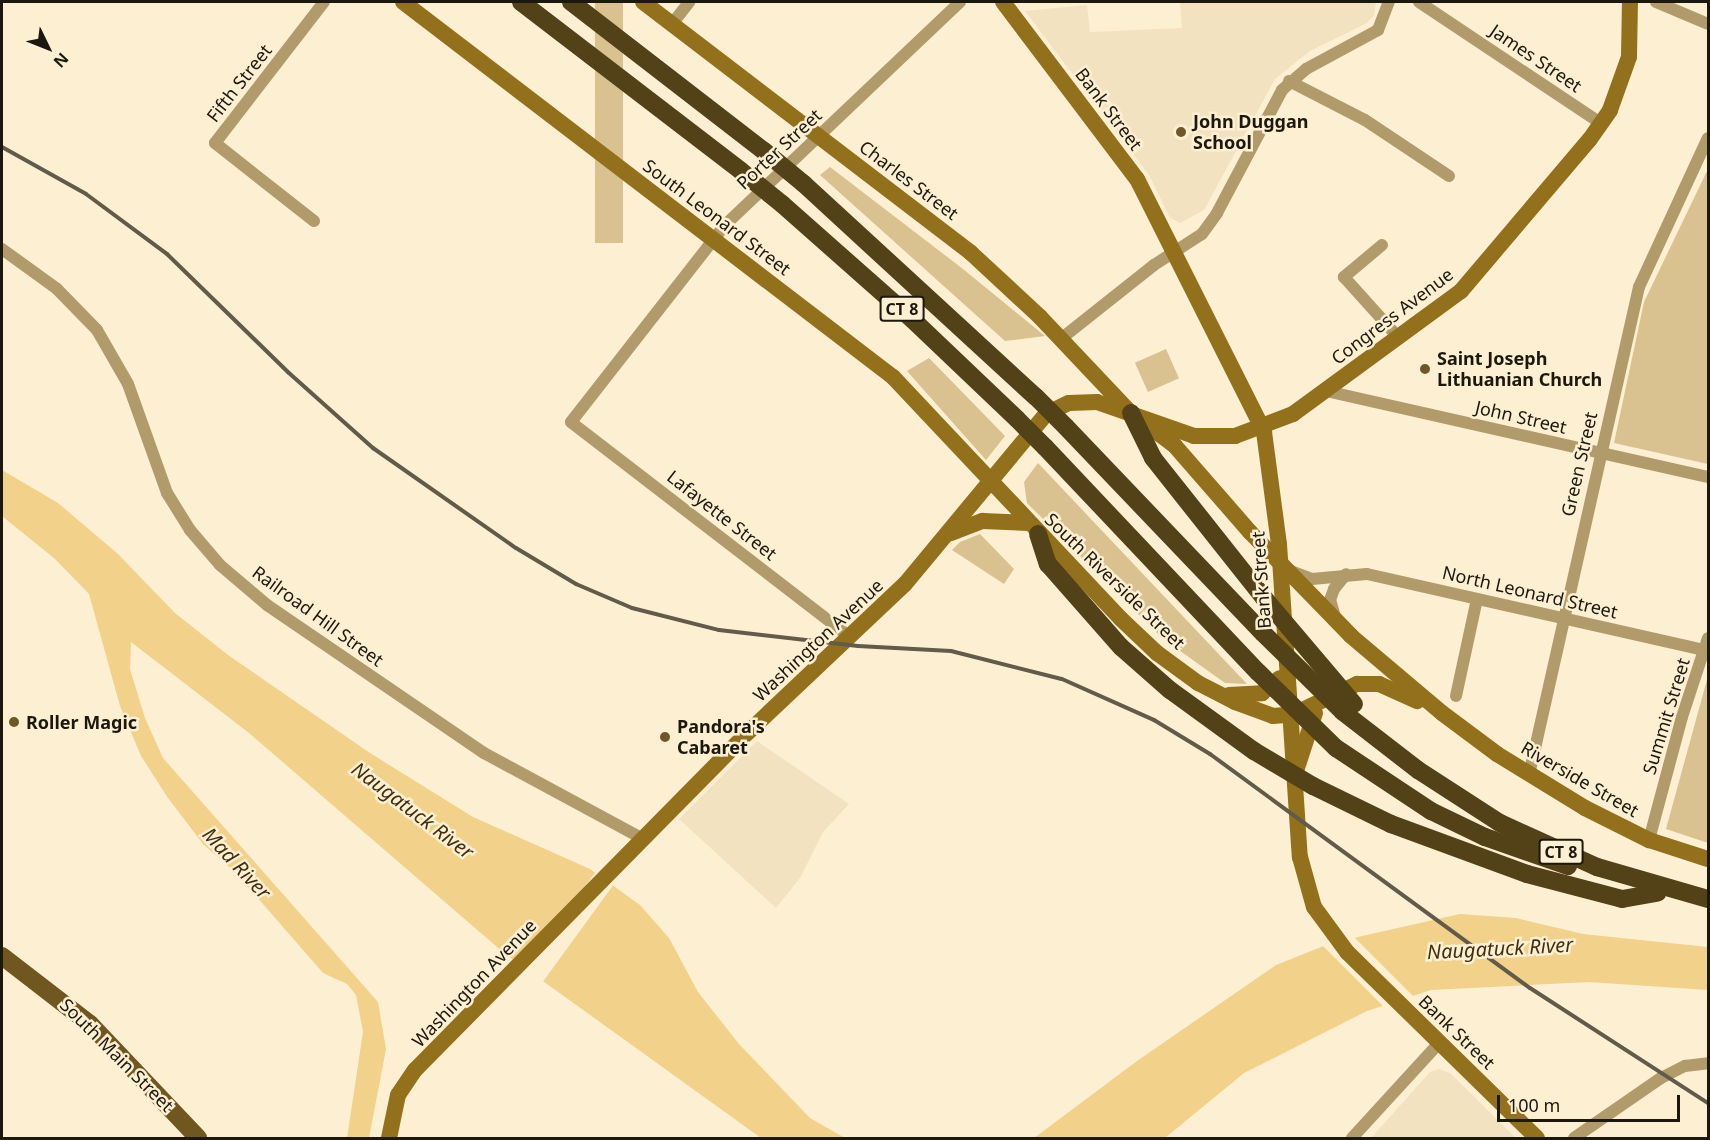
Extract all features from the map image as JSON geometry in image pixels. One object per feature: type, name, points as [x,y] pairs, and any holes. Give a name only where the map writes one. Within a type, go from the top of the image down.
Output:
[{"type":"highway","name":"CT 8","points":[[521,2],[782,204],[912,319],[1046,447],[1258,672],[1336,748],[1431,812],[1485,837],[1657,893],[1708,905]]},
{"type":"highway","name":"CT 8","points":[[571,2],[804,184],[1036,397],[1263,633],[1348,708],[1446,789],[1500,823],[1560,852],[1686,894],[1708,899]]},
{"type":"highway","points":[[1131,413],[1153,458],[1348,708]]},
{"type":"highway","points":[[1033,529],[1048,564],[1120,647],[1170,690],[1254,751],[1313,786],[1391,824],[1527,874],[1622,899],[1657,893]]},
{"type":"main road","name":"South Leonard Street","points":[[403,2],[893,377],[991,483]]},
{"type":"main road","name":"Charles Street","points":[[643,2],[970,253],[1062,339],[1131,413]]},
{"type":"main road","name":"Bank Street","points":[[1003,2],[1131,171],[1176,253],[1262,428],[1269,452],[1285,567],[1286,664],[1293,783],[1306,885],[1316,909],[1334,938],[1537,1138]]},
{"type":"main road","name":"Congress Avenue","points":[[1131,413],[1204,437],[1230,437],[1284,420],[1399,338],[1473,278],[1602,124],[1627,68],[1632,35],[1630,2]]},
{"type":"main road","name":"Washington Avenue","points":[[389,1138],[396,1102],[404,1085],[643,839],[905,584],[991,483],[1040,420],[1055,409],[1090,401],[1131,413]]},
{"type":"main road","points":[[1131,413],[1175,446],[1285,567]]},
{"type":"main road","name":"South Riverside Street","points":[[991,483],[1033,529],[1142,639],[1208,689],[1266,715],[1289,715]]},
{"type":"main road","points":[[944,539],[962,527],[982,521],[1033,529]]},
{"type":"main road","name":"Riverside Street","points":[[1285,567],[1337,622],[1442,713],[1529,775],[1585,808],[1649,840],[1708,859]]},
{"type":"main road","points":[[1208,689],[1237,696],[1263,693],[1273,686],[1286,664]]},
{"type":"main road","name":"Riverside Street","points":[[1289,715],[1349,685],[1379,684],[1442,713]]},
{"type":"main road","points":[[1293,783],[1309,728],[1327,695]]},
{"type":"main road","name":"South Main Street","points":[[2,956],[90,1024],[198,1138]]},
{"type":"street","name":"Fifth Street","points":[[314,221],[215,143],[324,2]]},
{"type":"street","points":[[672,24],[690,2]]},
{"type":"street","name":"Porter Street","points":[[571,422],[713,238],[960,2]]},
{"type":"street","points":[[1062,339],[1154,265],[1196,240],[1210,224],[1289,81],[1378,30],[1389,2]]},
{"type":"street","name":"James Street","points":[[1419,2],[1602,124]]},
{"type":"street","points":[[1656,2],[1708,24]]},
{"type":"street","points":[[1289,81],[1365,120],[1449,176]]},
{"type":"street","name":"Green Street","points":[[1529,775],[1599,453],[1639,287],[1708,138]]},
{"type":"street","points":[[1382,245],[1344,277],[1399,338]]},
{"type":"street","name":"Railroad Hill Street","points":[[2,249],[57,290],[98,330],[128,384],[167,493],[190,530],[220,565],[267,605],[484,753],[643,839]]},
{"type":"street","name":"John Street","points":[[1326,391],[1708,477]]},
{"type":"street","name":"Lafayette Street","points":[[571,422],[850,637]]},
{"type":"street","name":"North Leonard Street","points":[[1285,567],[1312,579],[1346,574],[1367,574],[1563,618],[1707,644]]},
{"type":"street","points":[[1337,622],[1330,600],[1334,589],[1346,574]]},
{"type":"street","points":[[1456,696],[1477,599]]},
{"type":"street","name":"Summit Street","points":[[1649,840],[1707,644]]},
{"type":"street","points":[[1352,1138],[1439,1043]]},
{"type":"street","points":[[1574,1138],[1661,1078],[1685,1066],[1708,1063]]},
{"type":"shaded area","points":[[595,2],[623,2],[623,243],[595,243]]},
{"type":"shaded area","name":"John Duggan School","points":[[1180,2],[1376,2],[1374,15],[1367,23],[1310,51],[1275,79],[1204,210],[1180,223],[1170,218],[1149,175],[1025,11],[1087,5],[1090,32],[1182,28]]},
{"type":"shaded area","points":[[830,167],[963,269],[1045,336],[1005,341],[820,175]]},
{"type":"shaded area","points":[[1708,169],[1708,464],[1614,443],[1644,302]]},
{"type":"shaded area","points":[[1166,349],[1179,378],[1148,392],[1135,363]]},
{"type":"shaded area","points":[[929,358],[1005,436],[986,460],[907,371]]},
{"type":"shaded area","points":[[1038,463],[1247,684],[1225,683],[1162,638],[1027,503],[1024,482]]},
{"type":"shaded area","points":[[980,534],[1014,569],[1004,584],[952,550],[960,542]]},
{"type":"shaded area","points":[[1708,676],[1708,843],[1666,829]]},
{"type":"shaded area","points":[[757,741],[849,804],[823,832],[800,878],[776,908],[679,819]]},
{"type":"shaded area","points":[[1439,1069],[1450,1073],[1516,1138],[1371,1138],[1430,1072]]},
{"type":"water","points":[[2,470],[58,503],[118,554],[175,613],[228,655],[370,753],[473,817],[590,869],[640,905],[669,938],[698,992],[739,1044],[810,1118],[845,1138],[761,1138],[504,953],[249,733],[131,642],[130,669],[145,718],[163,758],[378,1002],[386,1049],[369,1138],[347,1138],[363,1032],[356,995],[347,984],[323,973],[235,872],[203,844],[168,798],[141,756],[120,706],[89,594],[55,559],[2,516]]},
{"type":"water","name":"Naugatuck River","points":[[1460,914],[1516,918],[1583,934],[1708,947],[1708,990],[1589,982],[1431,990],[1367,1011],[1244,1073],[1165,1138],[1034,1138],[1137,1061],[1276,965],[1331,943]]},
{"type":"pier","points":[[597,870],[615,883],[541,985],[523,972]]},
{"type":"pier","points":[[1352,935],[1415,998],[1385,1008],[1321,944]]},
{"type":"railway","points":[[2,147],[86,194],[167,254],[289,373],[373,448],[516,548],[576,584],[632,608],[719,630],[858,646],[951,651],[1062,679],[1154,720],[1210,754],[1530,988],[1708,1103]]},
{"type":"place","name":"John Duggan School","points":[[1181,132]]},
{"type":"place","name":"Saint Joseph Lithuanian Church","points":[[1425,369]]},
{"type":"place","name":"Roller Magic","points":[[14,722]]},
{"type":"place","name":"Pandora's Cabaret","points":[[665,737]]},
{"type":"water label","name":"Mad River","points":[[237,863]]}]
